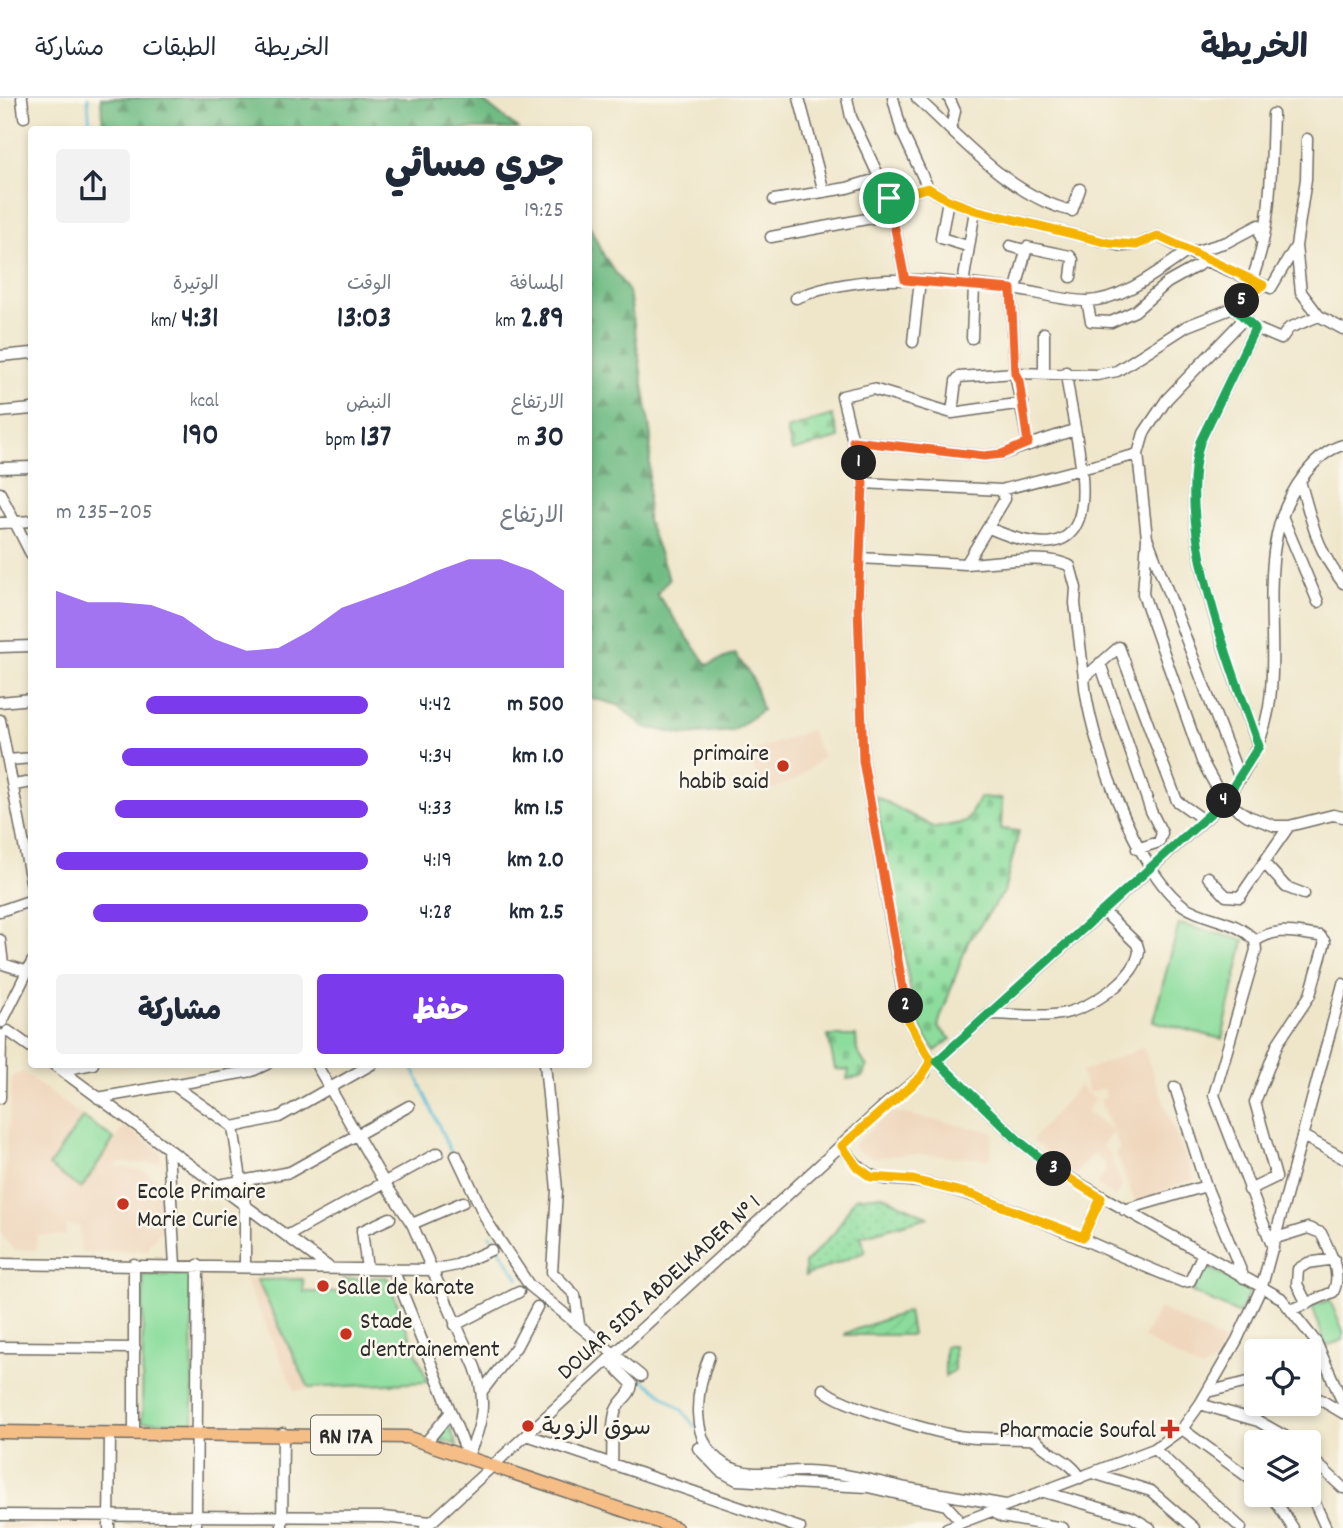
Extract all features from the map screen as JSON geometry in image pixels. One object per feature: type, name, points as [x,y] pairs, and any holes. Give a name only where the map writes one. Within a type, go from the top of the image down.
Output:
[{"type":"main road","name":"RN 17A","points":[[0,1432],[394,1435],[427,1441],[491,1466],[676,1528]]},
{"type":"street","points":[[22,98],[24,117]]},
{"type":"street","points":[[799,98],[824,192]]},
{"type":"street","points":[[847,98],[850,117],[889,198],[905,280]]},
{"type":"street","points":[[893,98],[902,132],[928,188],[948,200],[975,210],[1033,222],[1122,246],[1136,245],[1158,236],[1206,261],[1273,287],[1296,246]]},
{"type":"street","points":[[917,98],[1006,177],[1042,200],[1072,211],[1080,189]]},
{"type":"street","points":[[949,98],[955,111],[951,128]]},
{"type":"street","points":[[1252,280],[1262,253],[1271,188],[1273,114]]},
{"type":"street","points":[[1307,139],[1306,179],[1296,246],[1301,292],[1319,316],[1343,329]]},
{"type":"street","points":[[774,200],[824,192],[880,178]]},
{"type":"street","points":[[889,198],[928,188]]},
{"type":"street","points":[[948,200],[941,238],[967,246]]},
{"type":"street","points":[[1033,222],[1042,200]]},
{"type":"street","points":[[972,338],[967,246],[975,210]]},
{"type":"street","points":[[771,237],[893,214]]},
{"type":"street","points":[[796,298],[825,286],[920,280],[1014,289],[1087,301],[1120,292],[1189,253],[1227,242],[1259,225],[1262,253]]},
{"type":"street","points":[[1010,246],[1024,250],[1031,246],[1070,256],[1073,260],[1071,277]]},
{"type":"street","points":[[1024,250],[1014,289],[1015,373],[1023,403],[1028,443]]},
{"type":"street","points":[[1087,301],[1091,321],[1111,321],[1135,311],[1167,283],[1206,261]]},
{"type":"street","points":[[913,342],[920,280]]},
{"type":"street","points":[[952,413],[956,381],[959,377],[1015,373],[1097,374],[1117,371],[1187,327],[1233,307],[1263,285]]},
{"type":"street","points":[[1233,307],[1243,320],[1255,328],[1281,338],[1289,328],[1319,316]]},
{"type":"street","points":[[1243,320],[1167,399],[1144,433],[1138,454],[1147,538],[1143,593],[1150,620],[1202,761],[1224,801],[1264,823],[1289,826],[1333,815],[1343,817]]},
{"type":"street","points":[[1255,328],[1200,442],[1194,461],[1195,512],[1206,583],[1216,625],[1259,746]]},
{"type":"street","points":[[1044,333],[1044,373]]},
{"type":"street","points":[[0,356],[28,353]]},
{"type":"street","points":[[989,528],[1029,543],[1058,539],[1073,533],[1083,511],[1082,469],[1066,372]]},
{"type":"street","points":[[1023,403],[952,413],[873,389],[842,396],[863,483],[858,644],[863,761],[909,1022],[935,1062],[1019,1141],[1057,1171],[1262,1286],[1291,1310],[1316,1342],[1343,1403]]},
{"type":"street","points":[[0,412],[28,409]]},
{"type":"street","points":[[853,441],[984,456],[1002,454],[1028,443],[1074,430]]},
{"type":"street","points":[[935,1062],[1151,870],[1224,801],[1240,779],[1259,746],[1269,706],[1274,546],[1282,516],[1300,481],[1327,452],[1343,445]]},
{"type":"street","points":[[863,483],[1001,490],[1138,454]]},
{"type":"street","points":[[0,468],[28,467]]},
{"type":"street","points":[[1300,481],[1315,539],[1326,562],[1343,583]]},
{"type":"street","points":[[966,564],[1005,499],[1001,490]]},
{"type":"street","points":[[0,493],[28,549]]},
{"type":"street","points":[[1282,516],[1318,602]]},
{"type":"street","points":[[0,523],[28,521]]},
{"type":"street","points":[[1147,538],[1240,779]]},
{"type":"street","points":[[860,558],[966,564],[1036,560],[1063,562],[1070,566],[1076,588],[1074,603],[1084,678],[1106,764],[1137,849],[1151,870],[1181,904],[1197,914],[1240,928],[1255,941],[1256,950],[1214,1095],[1249,1191],[1274,1243]]},
{"type":"street","points":[[0,647],[28,646]]},
{"type":"street","points":[[1084,678],[1119,647],[1177,801],[1204,820]]},
{"type":"street","points":[[1100,663],[1151,811],[1162,833],[1158,842],[1137,849]]},
{"type":"street","points":[[0,702],[28,699]]},
{"type":"street","points":[[0,720],[28,864]]},
{"type":"street","points":[[8,760],[28,758]]},
{"type":"street","points":[[14,785],[28,783]]},
{"type":"street","points":[[1208,877],[1226,896],[1240,897],[1289,826]]},
{"type":"street","points":[[1265,864],[1286,887],[1304,894]]},
{"type":"street","points":[[0,911],[28,901]]},
{"type":"street","points":[[988,1014],[1066,1015],[1088,1008],[1119,984],[1132,969],[1139,951],[1137,944],[1103,911]]},
{"type":"street","points":[[1249,1191],[1276,1177],[1255,1102],[1278,1043],[1310,995],[1325,942],[1320,936],[1271,930],[1255,941]]},
{"type":"street","points":[[0,940],[2,965],[28,967]]},
{"type":"street","points":[[0,1098],[2,1031],[28,969]]},
{"type":"street","points":[[947,1528],[1154,1449],[1182,1429],[1200,1404],[1237,1340],[1262,1286],[1343,984]]},
{"type":"street","points":[[2,1031],[28,1046]]},
{"type":"street","name":"DOUAR SIDI ABDELKADER N° 1","points":[[428,1525],[935,1062]]},
{"type":"street","points":[[58,1068],[330,1268]]},
{"type":"street","points":[[98,1098],[257,1068]]},
{"type":"street","points":[[318,1068],[384,1182],[412,1224],[483,1390],[478,1434],[468,1455]]},
{"type":"street","points":[[233,1127],[279,1117],[366,1068]]},
{"type":"street","points":[[545,1068],[557,1190],[552,1272],[575,1295],[579,1324]]},
{"type":"street","points":[[172,1084],[233,1127],[245,1205],[245,1266]]},
{"type":"street","points":[[1175,1087],[1206,1186],[1244,1278]]},
{"type":"street","points":[[219,1185],[275,1178],[290,1172],[409,1106]]},
{"type":"street","points":[[1303,1136],[1343,1158]]},
{"type":"street","points":[[1274,1144],[1284,1174],[1290,1179]]},
{"type":"street","points":[[842,1146],[857,1167],[871,1177],[913,1180],[970,1194],[1083,1237],[1187,1283],[1203,1253]]},
{"type":"street","points":[[168,1150],[175,1265]]},
{"type":"street","points":[[287,1236],[438,1153]]},
{"type":"street","points":[[456,1155],[488,1223],[528,1285],[579,1324],[611,1357],[632,1384],[631,1392],[619,1403],[615,1412],[612,1465]]},
{"type":"street","points":[[1125,1210],[1206,1186]]},
{"type":"street","points":[[1083,1237],[1101,1198]]},
{"type":"street","points":[[412,1224],[463,1202]]},
{"type":"street","points":[[367,1269],[362,1231],[390,1218]]},
{"type":"street","points":[[1274,1243],[1308,1228],[1316,1229],[1321,1233],[1334,1259],[1338,1281],[1336,1288],[1291,1310]]},
{"type":"street","points":[[0,1264],[432,1270],[457,1265],[491,1251]]},
{"type":"street","points":[[1307,1304],[1297,1284],[1298,1269],[1308,1263],[1334,1259]]},
{"type":"street","points":[[134,1264],[134,1432]]},
{"type":"street","points":[[196,1528],[198,1265]]},
{"type":"street","points":[[393,1269],[468,1455]]},
{"type":"street","points":[[455,1325],[519,1292]]},
{"type":"street","points":[[483,1390],[516,1347],[537,1307]]},
{"type":"street","points":[[0,1347],[135,1348]]},
{"type":"street","points":[[611,1357],[641,1376]]},
{"type":"street","points":[[709,1357],[697,1400],[698,1421],[709,1450],[723,1463],[740,1471],[761,1474],[822,1472],[1006,1505]]},
{"type":"street","points":[[1207,1392],[1244,1383]]},
{"type":"street","points":[[823,1389],[843,1402],[943,1432],[965,1437],[1036,1440],[1043,1449],[1077,1471],[1080,1478]]},
{"type":"street","points":[[1321,1399],[1343,1413]]},
{"type":"street","points":[[1200,1404],[1258,1421],[1274,1430]]},
{"type":"street","points":[[427,1441],[450,1413]]},
{"type":"street","points":[[1182,1429],[1244,1474]]},
{"type":"street","points":[[109,1528],[110,1433]]},
{"type":"street","points":[[282,1522],[283,1433]]},
{"type":"street","points":[[527,1435],[800,1528]]},
{"type":"street","points":[[698,1448],[720,1471],[737,1480],[868,1487],[946,1505],[956,1516]]},
{"type":"street","points":[[1154,1449],[1241,1528]]},
{"type":"street","points":[[1321,1467],[1343,1488]]},
{"type":"street","points":[[1093,1473],[1151,1491],[1194,1528]]},
{"type":"street","points":[[1044,1492],[1132,1517],[1150,1528]]},
{"type":"street","points":[[1279,1507],[1293,1528]]},
{"type":"street","points":[[1317,1507],[1326,1528]]},
{"type":"street","points":[[992,1511],[1002,1517],[1063,1528]]},
{"type":"street","points":[[0,1515],[196,1515],[282,1522],[383,1517],[428,1525]]},
{"type":"shaded area","name":"primaire habib said","points":[[810,730],[823,757],[794,781],[764,792],[747,754]]},
{"type":"shaded area","points":[[1143,1048],[1193,1179],[1135,1202],[1115,1152],[1120,1150],[1114,1132],[1102,1146],[1109,1152],[1122,1187],[1115,1197],[1097,1183],[1106,1172],[1105,1164],[1093,1154],[1075,1175],[1032,1140],[1079,1086],[1094,1100],[1086,1111],[1113,1131],[1100,1100],[1106,1096],[1103,1088],[1089,1093],[1081,1072]]},
{"type":"shaded area","points":[[22,1072],[114,1139],[111,1146],[125,1126],[161,1153],[161,1163],[118,1163],[115,1166],[147,1172],[167,1191],[166,1225],[149,1244],[149,1250],[81,1252],[80,1226],[66,1225],[66,1236],[37,1235],[36,1250],[14,1250],[1,1235],[12,1077]]},
{"type":"shaded area","points":[[890,1111],[993,1132],[990,1159],[910,1154],[876,1158],[861,1153],[853,1146]]},
{"type":"shaded area","points":[[245,1279],[257,1280],[309,1388],[295,1391]]},
{"type":"shaded area","points":[[1160,1308],[1225,1342],[1214,1363],[1201,1370],[1143,1338]]},
{"type":"shaded area","points":[[0,1525],[102,1525],[102,1528],[0,1528]]},
{"type":"green space","points":[[101,98],[479,98],[514,126],[103,126]]},
{"type":"green space","points":[[592,231],[604,256],[629,292],[651,437],[647,520],[669,579],[657,594],[707,665],[735,654],[752,677],[762,710],[733,731],[685,735],[645,727],[618,705],[592,698]]},
{"type":"green space","points":[[832,415],[839,438],[792,451],[787,429]]},
{"type":"green space","points":[[875,796],[935,828],[966,822],[980,797],[1002,799],[1001,829],[1019,831],[1004,892],[968,942],[940,1019],[938,1027],[951,1039],[935,1051],[916,1021]]},
{"type":"green space","points":[[1179,924],[1244,940],[1222,1039],[1153,1021]]},
{"type":"green space","points":[[828,1036],[856,1036],[857,1051],[867,1067],[862,1077],[847,1079],[849,1070],[835,1069]]},
{"type":"green space","points":[[83,1117],[114,1139],[81,1189],[49,1166]]},
{"type":"green space","points":[[882,1195],[928,1217],[861,1236],[865,1252],[805,1276],[805,1263],[835,1232],[855,1198]]},
{"type":"green space","points":[[1205,1266],[1251,1289],[1239,1314],[1192,1292]]},
{"type":"green space","points":[[143,1275],[192,1275],[193,1422],[142,1422]]},
{"type":"green space","name":"Stade d'entrainement","points":[[387,1277],[428,1382],[309,1388],[257,1280],[303,1279],[304,1292],[343,1292],[343,1279]]},
{"type":"green space","points":[[1330,1300],[1343,1331],[1343,1340],[1326,1346],[1312,1306]]},
{"type":"green space","points":[[908,1311],[912,1335],[845,1335],[846,1333]]},
{"type":"green space","points":[[945,1346],[954,1346],[954,1370],[945,1376]]},
{"type":"green space","points":[[448,1423],[457,1445],[435,1438]]},
{"type":"waterway","points":[[88,98],[90,126]]},
{"type":"waterway","points":[[413,1068],[453,1157]]},
{"type":"waterway","points":[[490,1235],[519,1279]]},
{"type":"waterway","points":[[641,1378],[683,1411],[695,1427]]},
{"type":"waterway","points":[[948,1502],[985,1510]]},
{"type":"waterway","points":[[1065,1526],[1075,1528]]},
{"type":"place","name":"primaire habib said","points":[[783,766]]},
{"type":"place","name":"Ecole Primaire Marie Curie","points":[[123,1204]]},
{"type":"place","name":"Salle de karate","points":[[323,1286]]},
{"type":"place","name":"Stade d'entrainement","points":[[346,1334]]},
{"type":"place","name":"سوق الزوية","points":[[528,1426]]},
{"type":"place","name":"Pharmacie Soufal","points":[[1170,1429]]},
{"type":"route","points":[[928,188],[948,200],[975,210],[1033,222],[1122,246],[1136,245],[1158,236],[1206,261],[1263,285],[1233,307],[1243,320],[1255,328],[1200,442],[1194,461],[1195,512],[1206,583],[1216,625],[1259,746],[1240,779],[1212,813],[937,1061],[1019,1141],[1057,1171],[1101,1198],[1083,1237],[970,1194],[913,1180],[871,1177],[857,1167],[842,1146],[886,1104],[921,1077],[931,1061],[909,1022],[905,1005],[903,981],[863,761],[858,605],[863,483],[853,441],[984,456],[1002,454],[1028,443],[1012,347],[1011,289],[905,280],[889,198],[928,188]]}]
